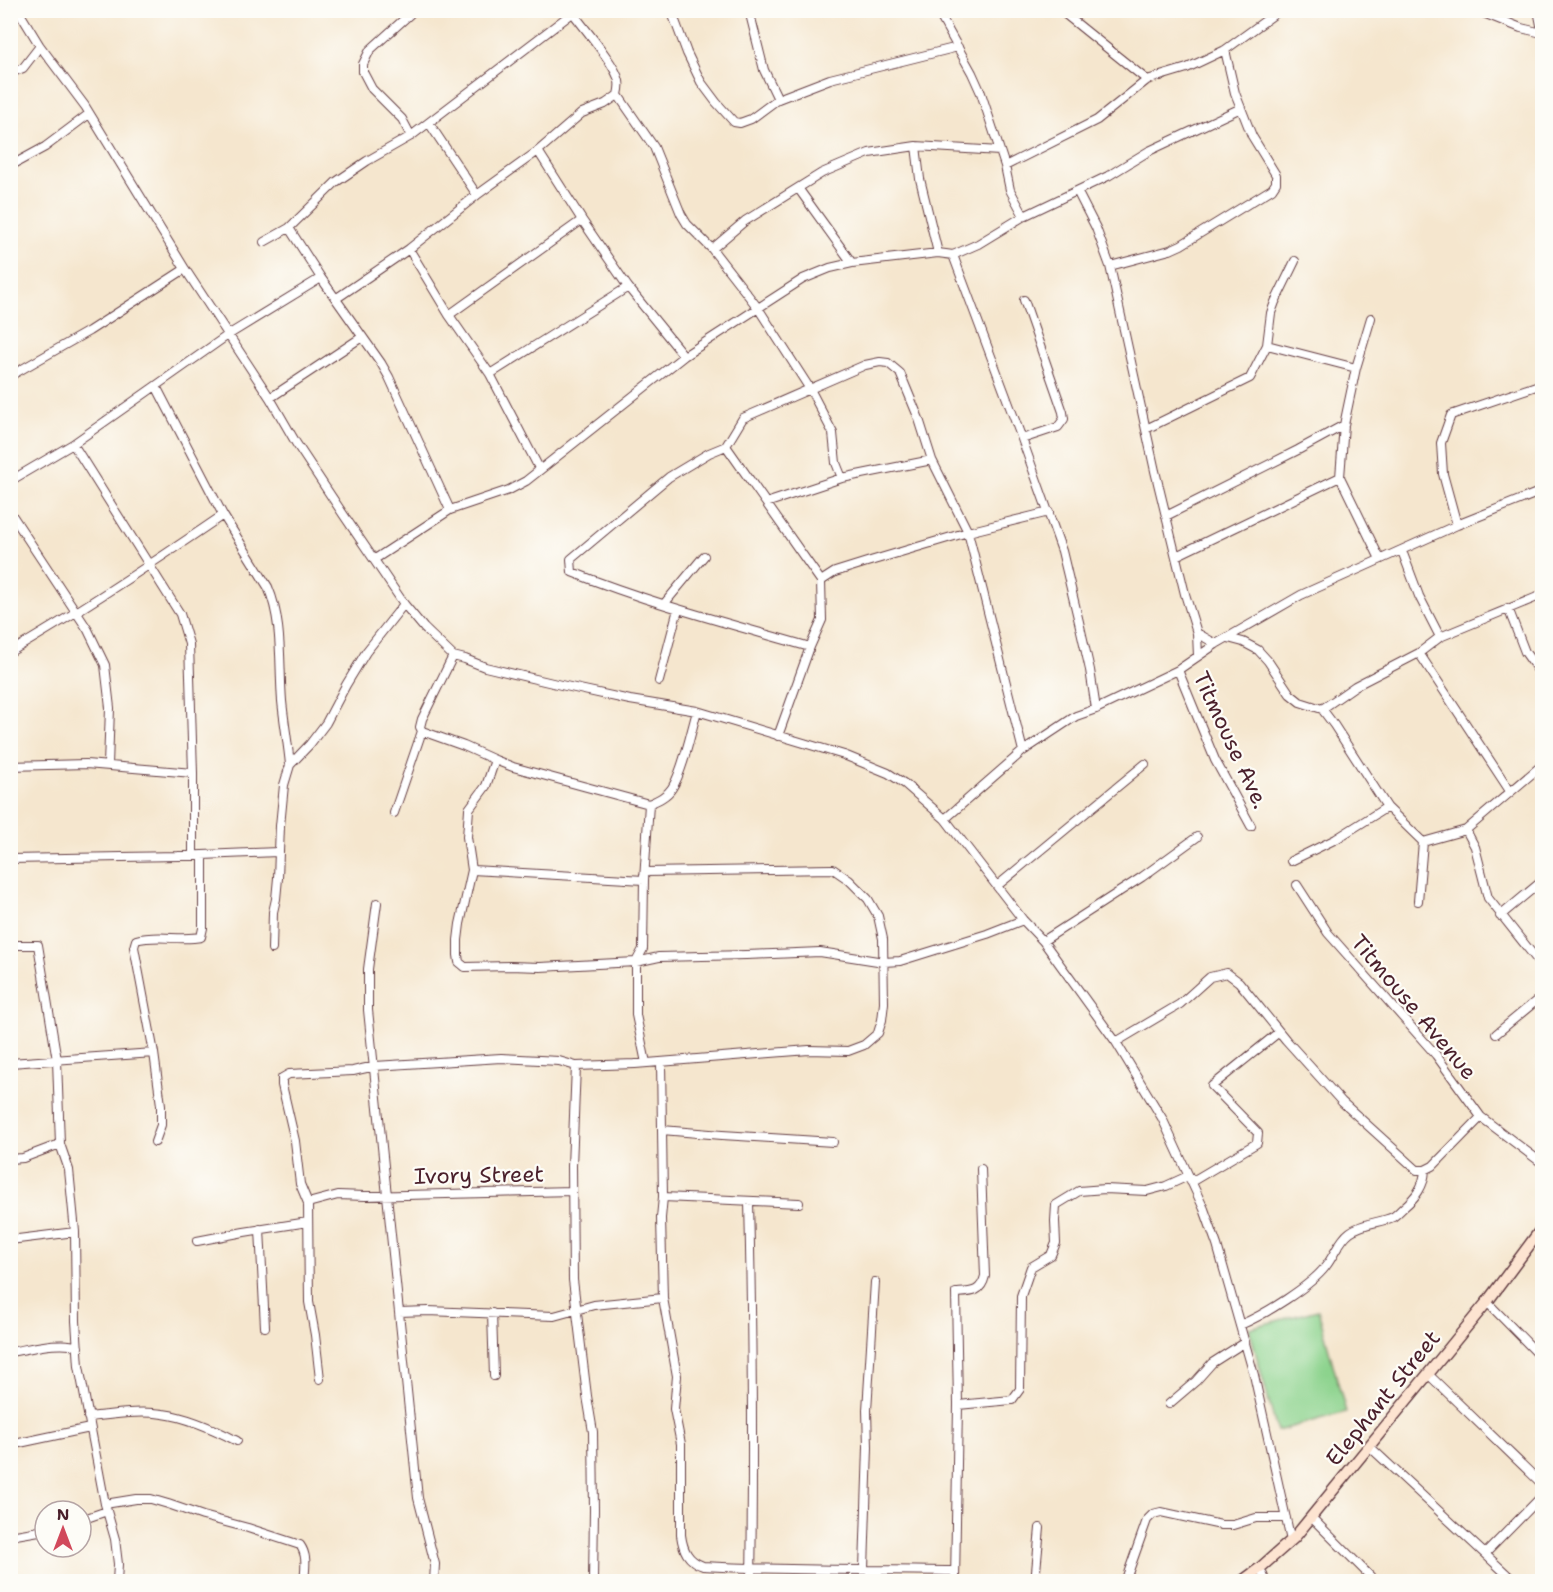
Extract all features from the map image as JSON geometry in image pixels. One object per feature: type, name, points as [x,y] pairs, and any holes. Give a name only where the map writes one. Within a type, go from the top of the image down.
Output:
[{"type":"main road","name":"Elephant Street","points":[[1241,1581],[1291,1541],[1487,1302],[1542,1228]]},
{"type":"street","points":[[18,10],[40,46],[89,114],[185,269],[270,398],[296,443],[404,604],[424,628],[453,656],[485,667],[561,686],[697,711],[844,755],[888,773],[905,784],[945,819],[1023,920],[1043,941],[1116,1042],[1162,1118],[1204,1209],[1216,1245],[1254,1375],[1291,1541]]},
{"type":"street","points":[[671,10],[687,53],[701,81],[734,122],[740,123],[752,119],[778,99],[830,79],[958,47]]},
{"type":"street","points":[[938,10],[981,93],[1005,166],[1010,190],[1024,216]]},
{"type":"street","points":[[1060,10],[1147,80]]},
{"type":"street","points":[[1005,166],[1097,120],[1147,80],[1187,68],[1225,50],[1280,10]]},
{"type":"street","points":[[1476,10],[1521,28],[1542,32],[1538,10]]},
{"type":"street","points":[[264,242],[289,228],[336,182],[411,136],[574,12],[618,78],[620,85],[618,95],[605,104],[582,113],[538,151],[477,195],[409,249],[337,298]]},
{"type":"street","points":[[753,12],[764,70],[778,99]]},
{"type":"street","points":[[411,14],[370,50],[363,64],[363,72],[372,89],[402,119],[411,136]]},
{"type":"street","points":[[10,73],[23,68],[40,46]]},
{"type":"street","points":[[1110,266],[1181,245],[1272,189],[1276,183],[1276,175],[1252,136],[1235,93],[1225,50]]},
{"type":"street","points":[[618,95],[654,147],[687,224],[712,249],[758,308],[810,389],[833,432],[836,463],[842,478]]},
{"type":"street","points":[[375,559],[450,510],[509,490],[540,470],[684,356],[803,279],[830,268],[852,263],[938,252],[953,255],[978,244],[1024,216],[1108,176],[1149,151],[1241,108]]},
{"type":"street","points":[[10,166],[45,147],[89,114]]},
{"type":"street","points":[[429,123],[477,195]]},
{"type":"street","points":[[712,249],[745,221],[822,173],[868,153],[916,146],[1000,151]]},
{"type":"street","points":[[916,146],[920,179],[938,252]]},
{"type":"street","points":[[538,151],[628,287],[684,356]]},
{"type":"street","points":[[798,188],[852,263]]},
{"type":"street","points":[[1077,191],[1096,228],[1110,266],[1166,516],[1197,633],[1198,656]]},
{"type":"street","points":[[449,315],[582,220]]},
{"type":"street","points":[[289,228],[389,377],[450,510]]},
{"type":"street","points":[[409,249],[449,315],[490,374],[540,470]]},
{"type":"street","points":[[953,255],[1062,551],[1090,670],[1096,709]]},
{"type":"street","points":[[1146,429],[1250,378],[1266,345],[1271,313],[1294,261]]},
{"type":"street","points":[[10,376],[89,331],[185,269]]},
{"type":"street","points":[[10,481],[73,444],[228,335],[321,278]]},
{"type":"street","points":[[490,374],[628,287]]},
{"type":"street","points":[[1022,439],[1058,427],[1064,419],[1024,300]]},
{"type":"street","points":[[1371,318],[1356,368],[1344,425],[1340,477],[1380,559]]},
{"type":"street","points":[[270,398],[362,337]]},
{"type":"street","points":[[1266,345],[1356,368]]},
{"type":"street","points":[[810,647],[678,609],[599,583],[572,572],[571,559],[669,477],[709,453],[726,446],[743,418],[865,365],[888,363],[900,373],[919,419],[932,460],[968,532],[1023,751]]},
{"type":"street","points":[[1457,525],[1443,474],[1441,443],[1451,415],[1542,384]]},
{"type":"street","points":[[156,386],[223,515],[272,597],[279,640],[282,701],[290,765],[284,785],[278,878],[272,920],[272,949]]},
{"type":"street","points":[[1166,516],[1344,425]]},
{"type":"street","points":[[73,444],[180,614],[189,644],[193,855]]},
{"type":"street","points":[[726,446],[821,581],[822,620],[778,736]]},
{"type":"street","points":[[766,503],[842,478],[932,460]]},
{"type":"street","points":[[1176,556],[1340,477]]},
{"type":"street","points":[[945,819],[1023,751],[1076,716],[1096,709],[1178,670],[1216,644],[1300,595],[1457,525],[1542,491]]},
{"type":"street","points":[[10,512],[96,643],[105,664],[110,708],[108,765]]},
{"type":"street","points":[[821,581],[835,572],[968,532],[1049,512]]},
{"type":"street","points":[[10,652],[77,613],[223,515]]},
{"type":"street","points":[[1402,551],[1419,596],[1440,637]]},
{"type":"street","points":[[664,604],[704,556]]},
{"type":"street","points":[[1322,709],[1355,686],[1419,653],[1440,637],[1542,595]]},
{"type":"street","points":[[290,765],[326,723],[366,652],[404,604]]},
{"type":"street","points":[[1508,608],[1525,652],[1542,676]]},
{"type":"street","points":[[659,681],[678,609]]},
{"type":"street","points":[[1197,633],[1216,644]]},
{"type":"street","points":[[1228,638],[1243,642],[1258,650],[1290,694],[1300,702],[1322,709],[1386,807],[1423,842]]},
{"type":"street","points":[[1419,653],[1510,791]]},
{"type":"street","points":[[394,813],[422,731],[420,727],[422,719],[453,656]]},
{"type":"street","name":"Titmouse Ave.","points":[[1178,670],[1215,760],[1251,826]]},
{"type":"street","points":[[422,731],[513,767],[649,804],[660,799],[671,789],[678,775],[697,711]]},
{"type":"street","points":[[495,760],[486,786],[469,809],[467,837],[472,870],[458,940],[459,962],[465,967],[540,967],[636,962],[659,957],[820,952],[884,962],[900,961],[987,934],[1023,920]]},
{"type":"street","points":[[10,766],[86,764],[193,772]]},
{"type":"street","points":[[997,886],[1145,764]]},
{"type":"street","points":[[1423,842],[1466,830],[1542,765]]},
{"type":"street","points":[[646,1063],[636,1015],[636,962],[643,949],[649,804]]},
{"type":"street","points":[[1291,861],[1336,839],[1386,807]]},
{"type":"street","points":[[1466,830],[1475,847],[1488,898],[1542,966]]},
{"type":"street","points":[[1043,941],[1142,877],[1197,837]]},
{"type":"street","points":[[1418,901],[1423,842]]},
{"type":"street","points":[[10,859],[278,852]]},
{"type":"street","points":[[155,1142],[162,1115],[154,1053],[134,947],[136,940],[143,938],[201,937],[203,855]]},
{"type":"street","points":[[320,1379],[309,1302],[308,1203],[299,1179],[295,1141],[282,1078],[299,1072],[353,1071],[375,1066],[501,1058],[559,1061],[576,1066],[661,1062],[809,1050],[848,1051],[864,1045],[878,1033],[882,1020],[884,962],[883,939],[878,916],[868,899],[849,880],[833,869],[645,876],[472,870]]},
{"type":"street","points":[[1500,916],[1542,881]]},
{"type":"street","name":"Titmouse Avenue","points":[[1297,885],[1328,933],[1436,1055],[1481,1117],[1542,1163]]},
{"type":"street","points":[[377,903],[369,952],[368,1010],[418,1498],[435,1564],[434,1581]]},
{"type":"street","points":[[10,945],[38,945],[57,1060],[60,1144],[69,1170],[75,1232],[79,1366],[106,1508],[115,1539],[118,1564],[117,1581]]},
{"type":"street","points":[[1116,1042],[1180,1004],[1210,977],[1227,973],[1239,982],[1279,1032],[1342,1102],[1417,1170],[1425,1170],[1433,1166],[1481,1117]]},
{"type":"street","points":[[1496,1034],[1542,996]]},
{"type":"street","points":[[958,1405],[1012,1400],[1020,1389],[1021,1296],[1031,1268],[1051,1255],[1056,1243],[1056,1205],[1079,1191],[1106,1189],[1147,1191],[1190,1179],[1257,1143],[1258,1133],[1212,1086],[1279,1032]]},
{"type":"street","points":[[10,1064],[154,1053]]},
{"type":"street","points":[[661,1062],[663,1298],[677,1376],[674,1409],[681,1444],[681,1535],[687,1554],[695,1564],[703,1566],[751,1569],[954,1571]]},
{"type":"street","points":[[576,1066],[572,1191],[573,1280],[593,1432],[592,1581]]},
{"type":"street","points":[[662,1130],[833,1142]]},
{"type":"street","points":[[10,1159],[23,1158],[60,1144]]},
{"type":"street","points":[[955,1581],[958,1405],[956,1293],[973,1292],[983,1284],[986,1276],[981,1169]]},
{"type":"street","points":[[1240,1325],[1257,1318],[1316,1277],[1327,1266],[1349,1233],[1367,1223],[1392,1217],[1412,1200],[1421,1188],[1425,1170]]},
{"type":"street","name":"Ivory Street","points":[[308,1203],[338,1195],[572,1191]]},
{"type":"street","points":[[663,1197],[799,1203]]},
{"type":"street","points":[[749,1201],[753,1497],[751,1581]]},
{"type":"street","points":[[197,1241],[308,1222]]},
{"type":"street","points":[[260,1229],[265,1327]]},
{"type":"street","points":[[10,1240],[75,1232]]},
{"type":"street","points":[[864,1569],[868,1390],[875,1282]]},
{"type":"street","points":[[399,1312],[554,1316],[577,1309],[625,1301],[663,1298]]},
{"type":"street","points":[[1487,1302],[1542,1357]]},
{"type":"street","points":[[492,1313],[494,1376]]},
{"type":"street","points":[[1169,1404],[1196,1381],[1212,1363],[1245,1342]]},
{"type":"street","points":[[10,1352],[72,1345],[78,1347]]},
{"type":"street","points":[[1428,1374],[1542,1484]]},
{"type":"street","points":[[88,1417],[137,1413],[163,1414],[214,1429],[237,1441]]},
{"type":"street","points":[[10,1445],[90,1428]]},
{"type":"street","points":[[1369,1446],[1515,1581]]},
{"type":"street","points":[[1485,1554],[1542,1496]]},
{"type":"street","points":[[93,1514],[136,1499],[151,1499],[248,1528],[300,1545],[306,1557],[304,1581]]},
{"type":"street","points":[[1125,1581],[1147,1520],[1153,1514],[1161,1512],[1221,1525],[1233,1525],[1256,1518],[1286,1518]]},
{"type":"street","points":[[1311,1517],[1376,1581]]},
{"type":"street","points":[[1035,1581],[1040,1528]]},
{"type":"street","points":[[10,1536],[33,1532]]},
{"type":"street","points":[[1260,1568],[1266,1581]]},
{"type":"green space","points":[[1318,1310],[1346,1412],[1277,1431],[1249,1328]]}]
